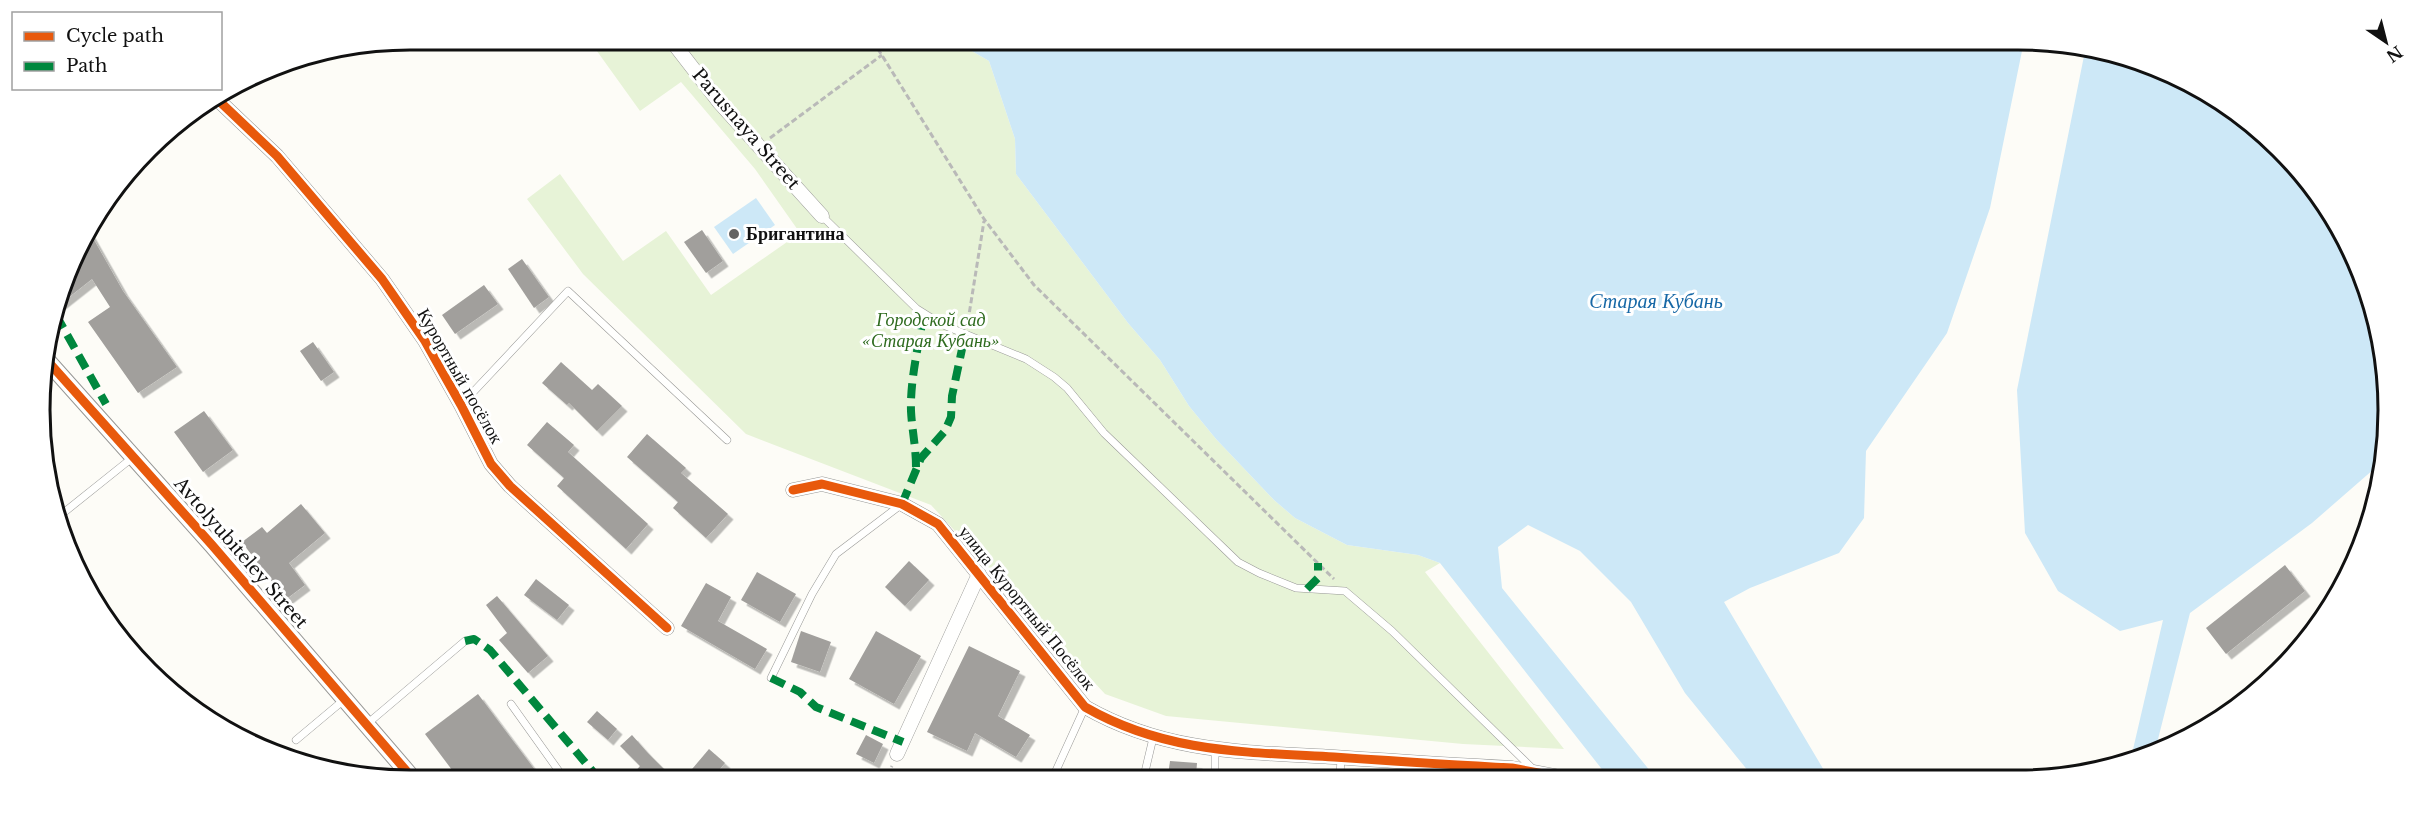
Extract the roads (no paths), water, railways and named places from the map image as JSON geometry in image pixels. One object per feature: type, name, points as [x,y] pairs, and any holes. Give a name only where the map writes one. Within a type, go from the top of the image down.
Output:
[{"type":"street","name":"Parusnaya Street","points":[[679,50],[719,102],[822,216]]},
{"type":"street","name":"Курортный посёлок","points":[[221,103],[277,156],[382,279],[425,341],[461,405],[490,464],[510,486],[667,628]]},
{"type":"street","name":"Avtolyubiteley Street","points":[[53,366],[367,724],[402,770]]},
{"type":"street","name":"улица Курортный Посёлок","points":[[793,490],[822,484],[902,504],[938,524],[1085,707],[1111,722],[1153,738],[1215,750],[1341,758],[1439,770]]},
{"type":"street","points":[[897,754],[979,574]]},
{"type":"lane","points":[[822,216],[917,309],[941,324],[1026,359],[1054,377],[1067,388],[1104,433],[1238,562],[1290,587],[1345,591],[1392,631],[1534,770]]},
{"type":"lane","points":[[461,405],[568,291],[727,440]]},
{"type":"lane","points":[[65,512],[134,457]]},
{"type":"lane","points":[[771,678],[812,594],[836,554],[902,504]]},
{"type":"lane","points":[[367,724],[465,641]]},
{"type":"lane","points":[[296,740],[345,699]]},
{"type":"lane","points":[[511,704],[558,770]]},
{"type":"lane","points":[[1057,770],[1085,707]]},
{"type":"lane","points":[[1145,770],[1153,738]]},
{"type":"lane","points":[[1215,750],[1215,770]]},
{"type":"lane","points":[[1340,770],[1341,758]]},
{"type":"water","name":"Старая Кубань","points":[[970,50],[2022,50],[1990,208],[1947,333],[1866,451],[1864,518],[1839,553],[1750,588],[1724,602],[1824,770],[1747,770],[1685,693],[1631,602],[1580,551],[1528,525],[1498,547],[1502,588],[1649,770],[1603,770],[1440,563],[1418,555],[1347,545],[1295,518],[1274,500],[1216,439],[1189,406],[1160,360],[1128,323],[1016,174],[1015,139],[989,61]]},
{"type":"water","points":[[2084,55],[2134,69],[2177,87],[2218,110],[2256,139],[2289,172],[2318,210],[2341,251],[2359,294],[2372,340],[2378,386],[2378,434],[2373,470],[2312,523],[2190,613],[2157,742],[2134,751],[2163,620],[2120,631],[2058,591],[2025,533],[2017,390]]},
{"type":"water","points":[[756,198],[775,225],[733,254],[714,227]]},
{"type":"place","name":"Бригантина","points":[[734,234]]},
{"type":"park label","name":"Городской сад «Старая Кубань»","points":[[931,330]]}]
